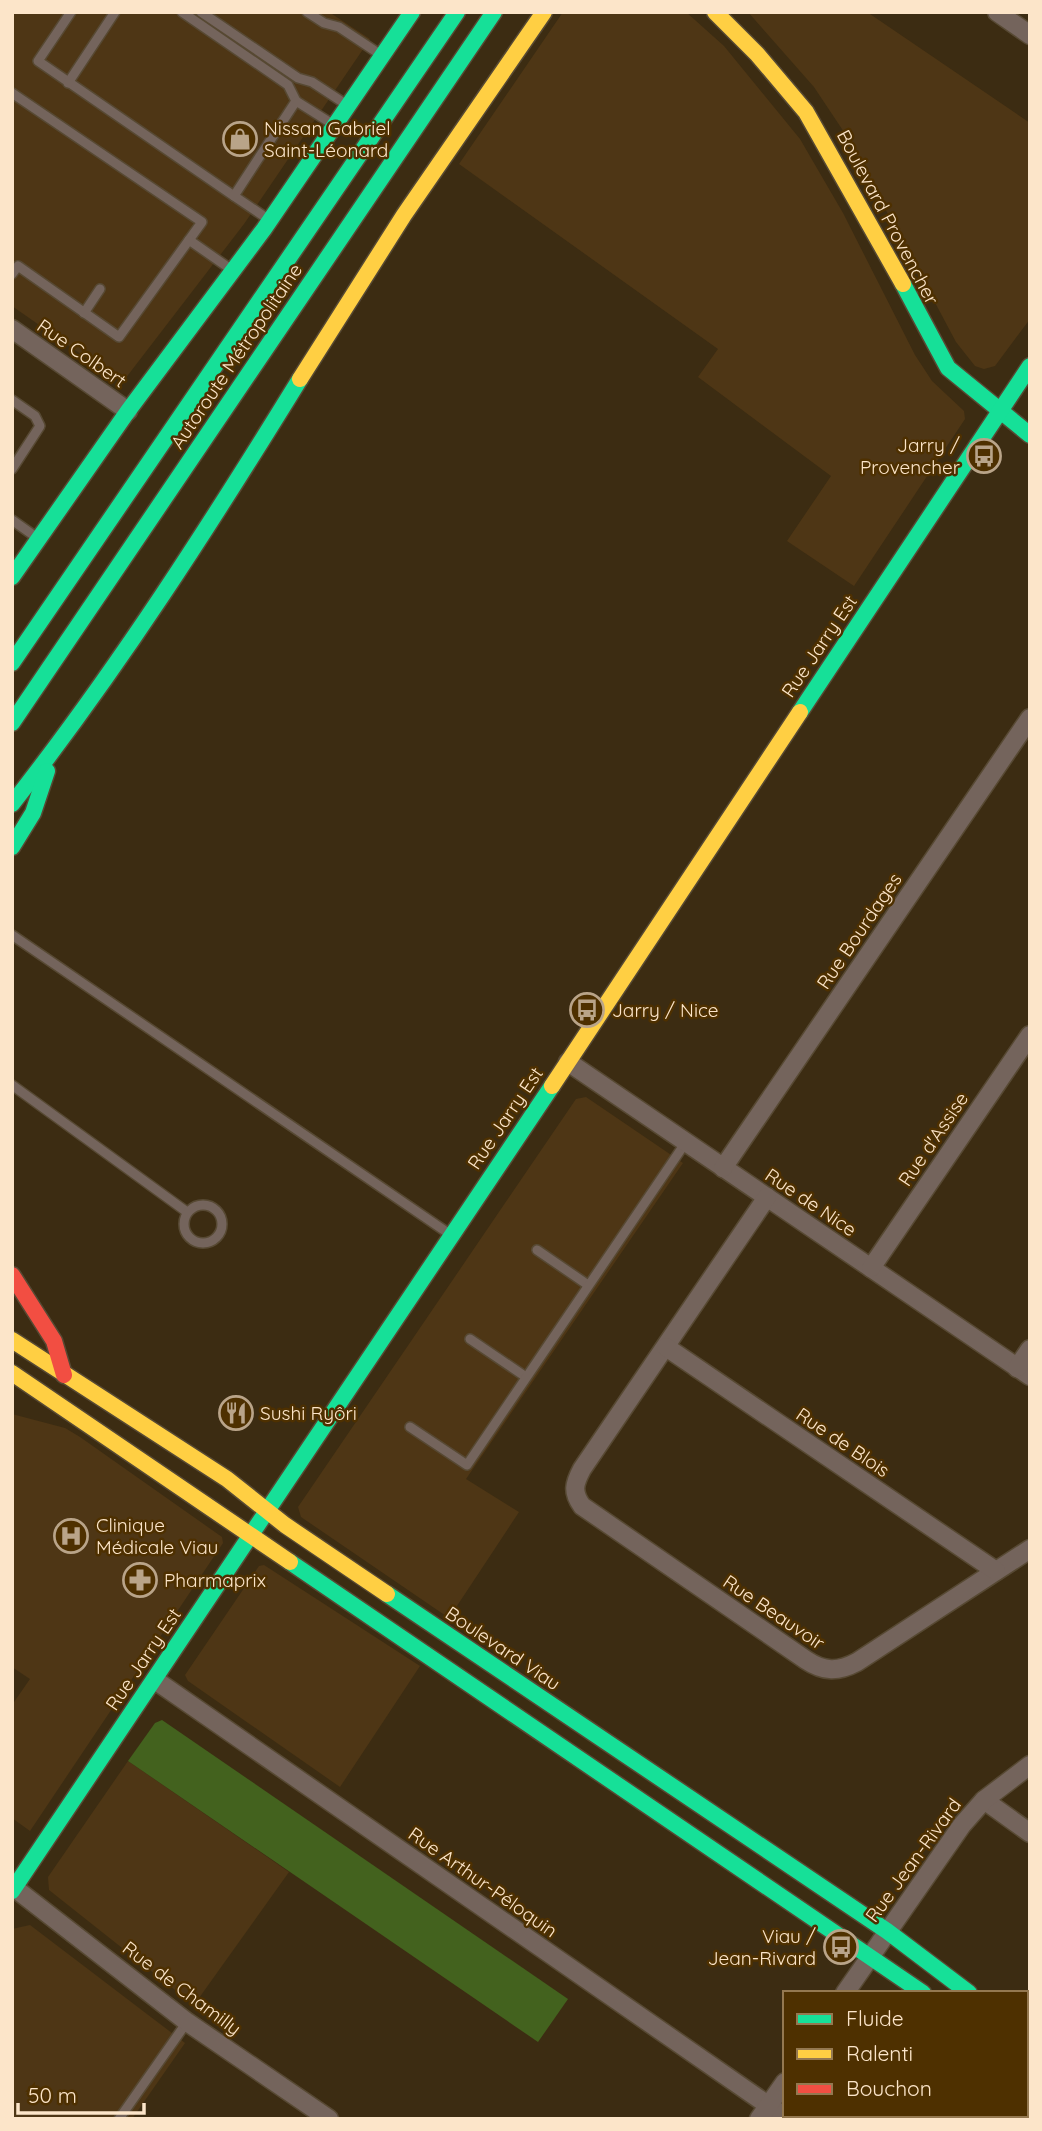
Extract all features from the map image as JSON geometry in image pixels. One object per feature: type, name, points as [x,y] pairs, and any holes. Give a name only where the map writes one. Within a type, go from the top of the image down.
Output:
[{"type":"main road","points":[[12,577],[128,411],[270,220],[412,12]]},
{"type":"main road","name":"Autoroute Métropolitaine","points":[[12,663],[457,12]]},
{"type":"main road","name":"Autoroute Métropolitaine","points":[[12,723],[494,12]]},
{"type":"main road","points":[[12,804],[52,756],[246,468],[359,283],[544,12]]},
{"type":"main road","name":"Boulevard Provencher","points":[[715,12],[757,54],[806,112],[859,201],[940,357],[958,379],[1030,435]]},
{"type":"main road","name":"Rue Jarry Est","points":[[13,1888],[268,1513],[1030,366]]},
{"type":"main road","points":[[12,847],[33,813],[52,756]]},
{"type":"main road","points":[[12,1275],[54,1341],[64,1374]]},
{"type":"main road","name":"Boulevard Viau","points":[[12,1340],[216,1472],[268,1513],[887,1931],[967,1991]]},
{"type":"main road","points":[[12,1373],[871,1954],[920,1991]]},
{"type":"main road","points":[[12,1397],[47,1395]]},
{"type":"street","points":[[997,12],[1030,35]]},
{"type":"street","name":"Rue Colbert","points":[[12,329],[128,411]]},
{"type":"street","name":"Rue Bourdages","points":[[723,1168],[1030,718]]},
{"type":"street","name":"Rue d'Assise","points":[[871,1268],[1030,1035]]},
{"type":"street","name":"Rue de Nice","points":[[568,1062],[1023,1372]]},
{"type":"street","points":[[666,1347],[767,1197]]},
{"type":"street","name":"Rue Beauvoir","points":[[666,1347],[582,1469],[575,1483],[574,1495],[582,1506],[597,1517],[818,1668],[832,1671],[857,1662],[1030,1549]]},
{"type":"street","name":"Rue de Blois","points":[[666,1347],[996,1571]]},
{"type":"street","points":[[1023,1372],[1030,1349]]},
{"type":"street","name":"Rue Arthur-Péloquin","points":[[155,1680],[764,2112],[788,2119]]},
{"type":"street","name":"Rue Jean-Rivard","points":[[846,1991],[962,1825],[984,1800],[1030,1765]]},
{"type":"street","points":[[984,1800],[1030,1833]]},
{"type":"street","name":"Rue de Chamilly","points":[[13,1888],[187,2022],[329,2119]]},
{"type":"street","points":[[764,2112],[783,2085]]},
{"type":"lane","points":[[71,12],[38,61],[270,220]]},
{"type":"lane","points":[[68,83],[114,12]]},
{"type":"lane","points":[[182,12],[205,34],[288,85],[296,100],[335,125]]},
{"type":"lane","points":[[201,12],[298,78],[312,82],[349,106]]},
{"type":"lane","points":[[307,12],[324,23],[339,27],[383,56]]},
{"type":"lane","points":[[12,93],[202,222],[119,337],[14,268]]},
{"type":"lane","points":[[234,196],[296,100]]},
{"type":"lane","points":[[141,133],[148,125]]},
{"type":"lane","points":[[189,240],[233,271]]},
{"type":"lane","points":[[84,313],[100,289]]},
{"type":"lane","points":[[12,400],[35,416],[40,426],[12,470]]},
{"type":"lane","points":[[12,520],[38,539]]},
{"type":"lane","points":[[12,935],[452,1236]]},
{"type":"lane","points":[[12,1085],[187,1212]]},
{"type":"lane","points":[[410,1427],[467,1465],[686,1142]]},
{"type":"lane","points":[[198,1205],[215,1209],[222,1226],[217,1237],[206,1243],[193,1241],[184,1231],[187,1212],[198,1205]]},
{"type":"lane","points":[[537,1251],[588,1285]]},
{"type":"lane","points":[[470,1339],[526,1377]]},
{"type":"lane","points":[[118,2119],[187,2022]]},
{"type":"shaded area","points":[[14,12],[329,12],[370,39],[244,224],[125,379],[115,378],[12,306]]},
{"type":"shaded area","points":[[563,12],[686,12],[724,46],[800,139],[843,213],[915,355],[932,381],[964,411],[965,419],[854,586],[787,541],[831,476],[698,377],[718,349],[459,164]]},
{"type":"shaded area","points":[[748,12],[867,12],[1030,123],[1030,319],[995,366],[984,369],[975,366],[956,342],[846,135],[814,87]]},
{"type":"shaded area","points":[[586,1097],[683,1163],[466,1479],[519,1512],[449,1618],[301,1517],[298,1507],[576,1099]]},
{"type":"shaded area","points":[[12,1414],[65,1428],[80,1437],[222,1537],[223,1543],[30,1831],[12,1818],[12,1705],[30,1679],[12,1667]]},
{"type":"shaded area","points":[[264,1565],[420,1666],[340,1787],[188,1681],[185,1675],[259,1566]]},
{"type":"shaded area","points":[[128,1761],[289,1872],[194,2005],[49,1890],[48,1877]]},
{"type":"shaded area","points":[[30,1925],[185,2043],[132,2119],[12,2119],[12,1929]]},
{"type":"green space","points":[[162,1720],[568,1999],[538,2042],[128,1761],[155,1723]]},
{"type":"traffic: fast","points":[[12,577],[128,411],[264,229],[412,12]]},
{"type":"traffic: fast","points":[[12,663],[457,12]]},
{"type":"traffic: fast","points":[[12,723],[494,12]]},
{"type":"traffic: fast","points":[[903,284],[948,368],[1030,435]]},
{"type":"traffic: fast","points":[[800,712],[1030,366]]},
{"type":"traffic: fast","points":[[12,804],[89,701],[162,596],[300,379]]},
{"type":"traffic: fast","points":[[12,847],[33,813],[47,771]]},
{"type":"traffic: fast","points":[[12,1891],[552,1086]]},
{"type":"traffic: fast","points":[[290,1562],[920,1991]]},
{"type":"traffic: fast","points":[[387,1594],[887,1931],[966,1991]]},
{"type":"traffic: slow","points":[[300,379],[404,215],[544,12]]},
{"type":"traffic: slow","points":[[715,12],[757,54],[806,112],[903,284]]},
{"type":"traffic: slow","points":[[552,1086],[800,712]]},
{"type":"traffic: slow","points":[[12,1340],[227,1479],[285,1525],[387,1594]]},
{"type":"traffic: slow","points":[[12,1373],[290,1562]]},
{"type":"traffic: jam","points":[[12,1275],[54,1341],[64,1375]]},
{"type":"place","name":"Nissan Gabriel Saint-Léonard","points":[[240,139]]},
{"type":"place","name":"Jarry / Provencher","points":[[984,456]]},
{"type":"place","name":"Jarry / Nice","points":[[587,1010]]},
{"type":"place","name":"Sushi Ryôri","points":[[236,1413]]},
{"type":"place","name":"Clinique Médicale Viau","points":[[71,1536]]},
{"type":"place","name":"Pharmaprix","points":[[140,1580]]},
{"type":"place","name":"Viau / Jean-Rivard","points":[[841,1947]]}]
